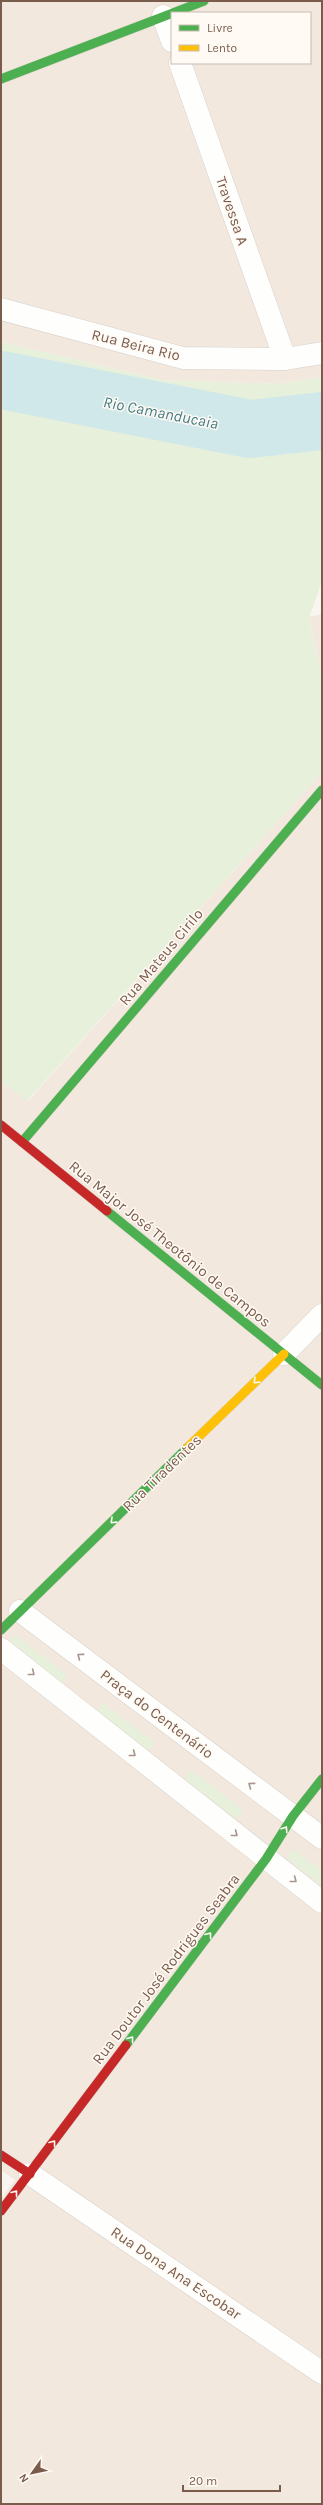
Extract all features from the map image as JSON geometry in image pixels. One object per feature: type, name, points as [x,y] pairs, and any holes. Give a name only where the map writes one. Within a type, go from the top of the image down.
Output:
[{"type":"main road","points":[[174,12],[204,1]]},
{"type":"main road","points":[[1,79],[171,13]]},
{"type":"main road","name":"Rua Mateus Cirilo","points":[[22,1142],[322,790]]},
{"type":"main road","name":"Rua Major José Theotônio de Campos","points":[[1,1125],[322,1385]]},
{"type":"main road","name":"Rua Tiradentes","points":[[7,1622],[284,1354]]},
{"type":"main road","name":"Rua Doutor José Rodrigues Seabra","points":[[1,2211],[266,1859],[293,1816],[322,1779]]},
{"type":"main road","points":[[1,2155],[30,2174]]},
{"type":"street","points":[[163,16],[171,38]]},
{"type":"street","name":"Travessa A","points":[[180,64],[284,359]]},
{"type":"street","name":"Rua Beira Rio","points":[[1,309],[183,358],[284,359],[322,353]]},
{"type":"street","name":"Rua Tiradentes","points":[[284,1354],[322,1315]]},
{"type":"street","name":"Praça do Centenário","points":[[7,1622],[293,1816],[322,1838]]},
{"type":"street","points":[[1,1649],[322,1902]]},
{"type":"street","name":"Rua Dona Ana Escobar","points":[[30,2174],[322,2373]]},
{"type":"shaded area","points":[[1,1],[322,1],[322,377],[280,384],[163,380],[1,342]]},
{"type":"shaded area","points":[[322,614],[322,680],[309,617]]},
{"type":"shaded area","points":[[322,772],[322,2504],[1,2504],[1,2199],[15,2180],[1,2170],[1,1081],[28,1101]]},
{"type":"green space","points":[[1,342],[163,380],[280,384],[322,377],[322,581],[309,618],[322,680],[322,772],[27,1101],[1,1081]]},
{"type":"green space","points":[[15,1635],[67,1675],[59,1684],[8,1645]]},
{"type":"green space","points":[[103,1703],[155,1743],[147,1752],[96,1713]]},
{"type":"green space","points":[[191,1770],[243,1810],[236,1819],[184,1780]]},
{"type":"green space","points":[[293,1849],[322,1871],[322,1886],[286,1858]]},
{"type":"waterway","name":"Rio Camanducaia","points":[[1,380],[250,429],[322,421]]},
{"type":"traffic: fast","points":[[175,12],[204,1]]},
{"type":"traffic: fast","points":[[1,79],[171,14]]},
{"type":"traffic: fast","points":[[22,1142],[322,790]]},
{"type":"traffic: fast","points":[[107,1211],[322,1385]]},
{"type":"traffic: fast","points":[[1,1630],[187,1448]]},
{"type":"traffic: fast","points":[[126,2045],[266,1859],[293,1816],[322,1779]]},
{"type":"traffic: slow","points":[[187,1448],[284,1354]]},
{"type":"traffic: jam","points":[[1,1125],[107,1211]]},
{"type":"traffic: jam","points":[[1,2211],[126,2045]]},
{"type":"traffic: jam","points":[[1,2155],[30,2174]]}]
